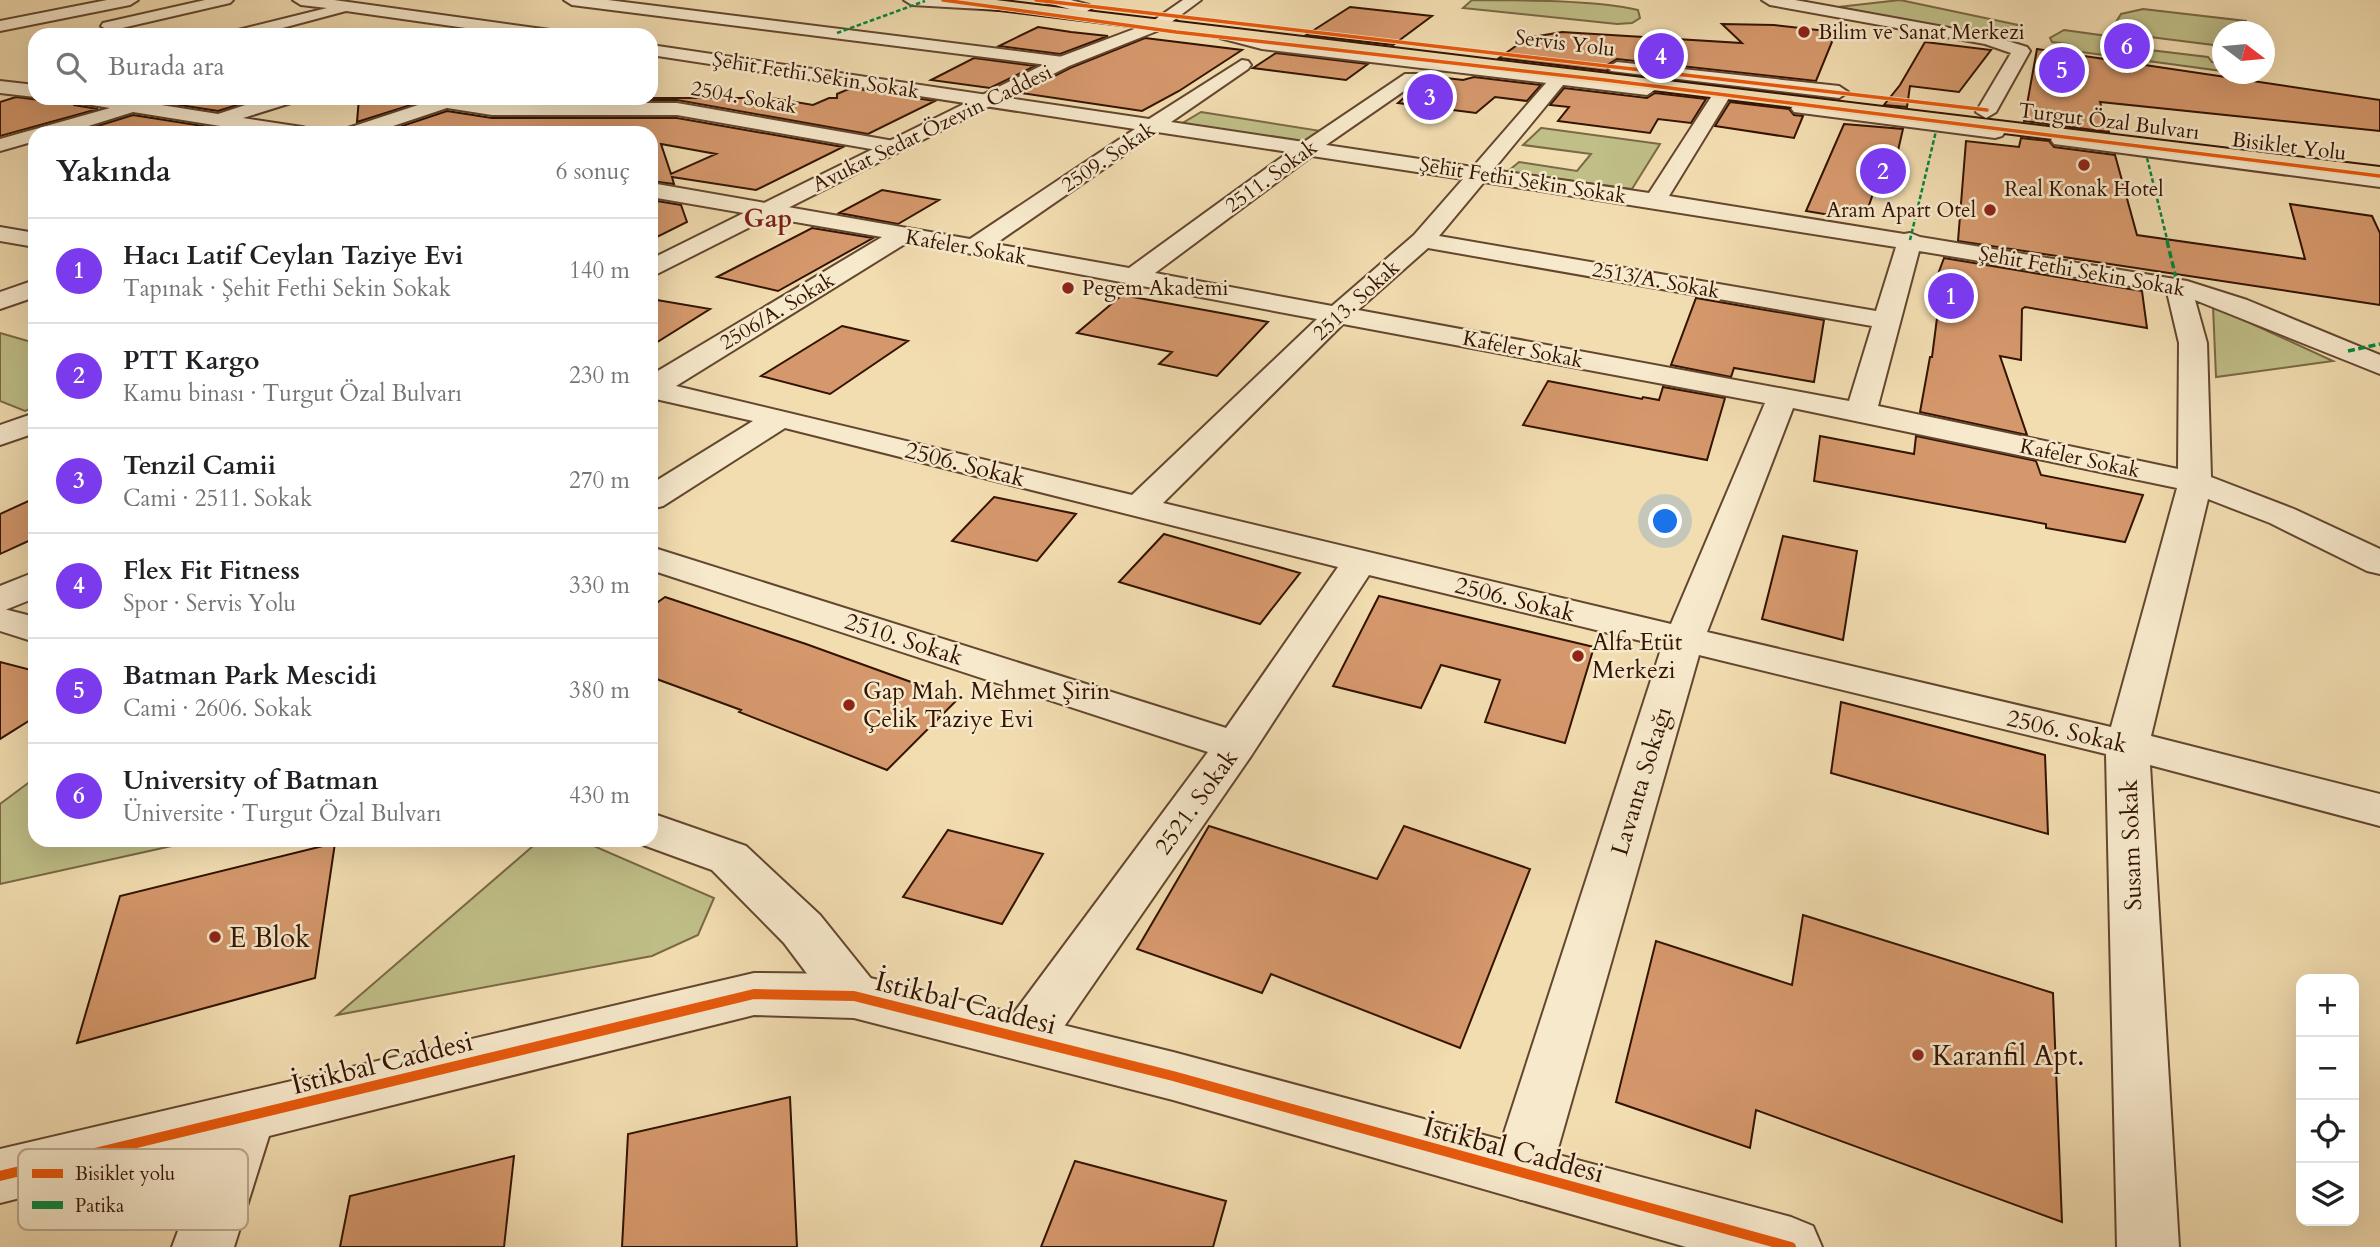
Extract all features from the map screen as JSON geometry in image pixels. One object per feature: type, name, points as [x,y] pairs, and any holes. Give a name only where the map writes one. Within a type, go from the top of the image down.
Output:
[{"type":"main road","name":"Turgut Özal Bulvarı","points":[[958,0],[1084,8],[1115,16]]},
{"type":"main road","name":"Turgut Özal Bulvarı","points":[[1006,3],[1115,16],[1176,18],[1899,105],[1986,112],[2380,158]]},
{"type":"main road","name":"Turgut Özal Bulvarı","points":[[1176,18],[1226,35],[2380,173]]},
{"type":"main road","points":[[1131,34],[1176,18]]},
{"type":"street","points":[[0,26],[130,0]]},
{"type":"street","points":[[109,26],[225,0]]},
{"type":"street","points":[[301,0],[500,28]]},
{"type":"street","points":[[265,28],[378,0]]},
{"type":"street","points":[[912,0],[1006,3]]},
{"type":"street","points":[[1053,0],[1084,8]]},
{"type":"street","points":[[522,28],[606,2],[1063,62],[1176,18],[1194,0]]},
{"type":"street","points":[[1770,0],[1995,42],[2021,51],[1986,112]]},
{"type":"street","points":[[1063,62],[1073,52],[1110,31],[1115,16],[1148,8],[1176,18]]},
{"type":"street","points":[[805,45],[837,33]]},
{"type":"street","points":[[1226,35],[1262,44],[2380,180]]},
{"type":"street","name":"Şehit Fethi Sekin Sokak","points":[[658,51],[1157,124],[1910,240],[2178,286],[2238,306],[2380,365]]},
{"type":"street","points":[[736,83],[784,53]]},
{"type":"street","name":"Avukat Sedat Özevin Caddesi","points":[[658,265],[1063,62]]},
{"type":"street","name":"2509. Sokak","points":[[973,248],[1242,65]]},
{"type":"street","name":"2511. Sokak","points":[[1133,277],[1411,78]]},
{"type":"street","name":"2513. Sokak","points":[[1139,507],[1338,314],[1423,240],[1559,79]]},
{"type":"street","points":[[0,87],[28,88]]},
{"type":"street","points":[[677,109],[712,93]]},
{"type":"street","points":[[1655,201],[1720,98]]},
{"type":"street","points":[[125,105],[260,126]]},
{"type":"street","points":[[218,119],[264,105]]},
{"type":"street","points":[[373,126],[437,105]]},
{"type":"street","name":"2504. Sokak","points":[[466,105],[492,109],[677,109],[894,147]]},
{"type":"street","points":[[69,126],[137,107]]},
{"type":"street","points":[[485,126],[518,107]]},
{"type":"street","points":[[662,127],[697,112]]},
{"type":"street","points":[[0,145],[28,137]]},
{"type":"street","name":"Kafeler Sokak","points":[[658,191],[769,209],[1861,412],[2195,482],[2282,516],[2380,563]]},
{"type":"street","points":[[0,234],[28,239]]},
{"type":"street","name":"2506/A. Sokak","points":[[658,384],[903,235]]},
{"type":"street","name":"2513/A. Sokak","points":[[1423,240],[1889,321]]},
{"type":"street","points":[[1861,412],[1910,240]]},
{"type":"street","name":"Susam Sokak","points":[[2148,1247],[2127,744],[2195,482],[2193,343],[2178,286]]},
{"type":"street","points":[[0,301],[28,291]]},
{"type":"street","name":"2506. Sokak","points":[[658,390],[1360,562],[2127,744],[2380,810]]},
{"type":"street","name":"Lavanta Sokağı","points":[[1521,1173],[1684,640],[1782,398]]},
{"type":"street","points":[[658,495],[780,418]]},
{"type":"street","points":[[0,436],[28,425]]},
{"type":"street","name":"2510. Sokak","points":[[658,560],[1236,746]]},
{"type":"street","name":"2521. Sokak","points":[[1026,1038],[1236,746],[1360,562]]},
{"type":"street","points":[[0,601],[28,587]]},
{"type":"street","points":[[0,619],[28,628]]},
{"type":"street","points":[[658,833],[729,858],[802,929],[854,996]]},
{"type":"street","name":"İstikbal Caddesi","points":[[111,1149],[754,994],[854,996],[1026,1038],[1791,1247]]},
{"type":"street","points":[[236,1149],[247,1116]]},
{"type":"street","name":"İstikbal Caddesi","points":[[0,1176],[18,1172]]},
{"type":"street","points":[[202,1247],[208,1230]]},
{"type":"shaded area","points":[[1472,0],[1601,4],[1638,10],[1640,18],[1632,23],[1617,24],[1463,8]]},
{"type":"shaded area","points":[[1900,0],[2023,26],[2014,41],[1838,7]]},
{"type":"shaded area","points":[[2143,9],[2246,21],[2212,21],[2212,45],[2110,32],[2121,14]]},
{"type":"shaded area","points":[[2064,30],[2107,36],[2108,45],[2208,57],[2212,62],[2212,70],[2066,50],[2068,44],[2052,42],[2050,38]]},
{"type":"shaded area","points":[[1201,112],[1327,132],[1308,144],[1181,124]]},
{"type":"shaded area","points":[[1541,128],[1660,144],[1632,189],[1507,172],[1519,162],[1577,171],[1591,154],[1523,145]]},
{"type":"shaded area","points":[[2213,306],[2333,361],[2216,377]]},
{"type":"shaded area","points":[[0,333],[28,341],[28,410],[0,401]]},
{"type":"shaded area","points":[[28,783],[28,847],[167,847],[0,884],[0,804]]},
{"type":"shaded area","points":[[532,847],[596,847],[714,898],[698,935],[652,956],[337,1015]]},
{"type":"building","points":[[1350,7],[1432,16],[1393,45],[1306,35]]},
{"type":"building","points":[[1722,24],[1774,25],[1836,32],[1816,81],[1617,59],[1607,65],[1608,71],[1499,58],[1527,38],[1562,32],[1742,43]]},
{"type":"building","points":[[1038,27],[1108,36],[1060,54],[999,46]]},
{"type":"building","points":[[1145,38],[1242,50],[1179,91],[1142,111],[1021,93],[1070,68]]},
{"type":"building","points":[[1925,42],[1991,50],[1959,92],[1910,86],[1907,107],[1884,105],[1900,85]]},
{"type":"building","points":[[2037,49],[2212,75],[2212,84],[2272,84],[2380,100],[2380,131],[2100,102],[2109,132],[2024,121]]},
{"type":"building","points":[[1276,53],[1368,64],[1346,80],[1253,68]]},
{"type":"building","points":[[974,58],[1035,66],[990,88],[931,80]]},
{"type":"building","points":[[1429,76],[1463,80],[1474,77],[1541,85],[1527,101],[1495,97],[1476,113],[1398,103]]},
{"type":"building","points":[[851,88],[935,101],[868,134],[677,100],[658,100],[772,98],[813,105],[829,98],[837,98],[837,94]]},
{"type":"building","points":[[1564,88],[1647,98],[1655,93],[1706,99],[1691,123],[1658,119],[1650,133],[1558,121],[1569,107],[1550,105]]},
{"type":"building","points":[[16,97],[28,99],[28,105],[74,105],[98,109],[28,126],[28,128],[0,136],[0,102]]},
{"type":"building","points":[[1730,102],[1789,109],[1794,115],[1803,116],[1794,138],[1715,126]]},
{"type":"building","points":[[179,105],[237,105],[218,111]]},
{"type":"building","points":[[358,105],[411,105],[357,122]]},
{"type":"building","points":[[447,111],[492,118],[677,118],[843,147],[756,190],[672,177],[674,184],[658,182],[658,126],[402,126]],"holes":[[[661,144],[716,154],[671,174]]]},
{"type":"building","points":[[133,115],[203,126],[98,126]]},
{"type":"building","points":[[1844,124],[1903,129],[1891,181],[1878,179],[1865,217],[1848,218],[1806,211]]},
{"type":"building","points":[[2021,138],[2049,141],[2054,147],[2115,155],[2137,235],[2305,259],[2290,204],[2372,216],[2380,233],[2380,305],[1958,241],[1966,141],[2019,147]]},
{"type":"building","points":[[882,190],[939,200],[898,224],[839,213]]},
{"type":"building","points":[[658,201],[681,205],[687,222],[658,236]]},
{"type":"building","points":[[812,228],[873,238],[778,291],[717,277]]},
{"type":"building","points":[[1944,258],[2142,291],[2147,328],[2025,307],[2022,309],[2021,360],[2000,356],[2027,435],[1920,412],[1932,357],[1940,295],[1931,293]]},
{"type":"building","points":[[1122,295],[1268,322],[1217,376],[1159,364],[1172,352],[1077,333]]},
{"type":"building","points":[[1696,298],[1824,320],[1814,382],[1734,368],[1731,377],[1671,365]]},
{"type":"building","points":[[658,300],[710,309],[658,342]]},
{"type":"building","points":[[842,326],[908,341],[830,394],[761,376]]},
{"type":"building","points":[[1548,381],[1642,399],[1659,400],[1663,387],[1725,398],[1707,460],[1523,425]]},
{"type":"building","points":[[1820,436],[1914,454],[1916,436],[2036,461],[2041,475],[2143,495],[2125,542],[2046,528],[2046,524],[1814,481]]},
{"type":"building","points":[[994,497],[1076,514],[1037,561],[952,541]]},
{"type":"building","points":[[28,501],[28,541],[0,554],[0,514]]},
{"type":"building","points":[[1164,534],[1300,573],[1260,624],[1119,582]]},
{"type":"building","points":[[1783,536],[1857,551],[1843,640],[1762,619]]},
{"type":"building","points":[[1379,596],[1594,647],[1565,743],[1485,722],[1500,680],[1441,665],[1421,708],[1333,686]]},
{"type":"building","points":[[665,597],[958,699],[887,770],[739,712],[741,710],[658,680],[658,602]]},
{"type":"building","points":[[0,662],[28,669],[28,721],[0,739]]},
{"type":"building","points":[[1841,702],[2045,755],[2048,834],[1831,773]]},
{"type":"building","points":[[1209,826],[1377,879],[1404,826],[1530,869],[1460,1048],[1271,974],[1262,993],[1137,949]]},
{"type":"building","points":[[948,830],[1043,854],[1002,924],[903,897]]},
{"type":"building","name":"E Blok","points":[[319,847],[334,847],[315,978],[77,1043],[120,896]]},
{"type":"building","name":"Karanfil Apt.","points":[[1803,915],[2053,993],[2062,1222],[1756,1110],[1750,1148],[1616,1102],[1656,941],[1792,985]]},
{"type":"building","points":[[790,1097],[797,1247],[622,1247],[628,1134]]},
{"type":"building","points":[[514,1156],[504,1247],[340,1247],[350,1196]]},
{"type":"building","points":[[1075,1161],[1226,1201],[1213,1247],[1041,1247]]},
{"type":"marked path","points":[[837,33],[925,1]]},
{"type":"marked path","points":[[1910,240],[1936,131]]},
{"type":"marked path","points":[[2147,158],[2178,286]]},
{"type":"marked path","points":[[2348,351],[2380,344]]},
{"type":"cycle path","name":"Bisiklet Yolu","points":[[943,0],[1176,32],[1605,80],[2380,176]]},
{"type":"cycle path","name":"Servis Yolu","points":[[1036,0],[1987,110]]},
{"type":"cycle path","points":[[112,1149],[754,994],[854,996],[1173,1076],[1791,1247]]},
{"type":"cycle path","points":[[0,1176],[18,1172]]},
{"type":"place","name":"Bilim ve Sanat Merkezi","points":[[1804,32]]},
{"type":"place","name":"University of Batman","points":[[2127,46]]},
{"type":"place","name":"Flex Fit Fitness","points":[[1661,56]]},
{"type":"place","name":"Batman Park Mescidi","points":[[2062,70]]},
{"type":"place","name":"Tenzil Camii","points":[[1430,97]]},
{"type":"place","name":"Real Konak Hotel","points":[[2084,165]]},
{"type":"place","name":"PTT Kargo","points":[[1883,171]]},
{"type":"place","name":"Aram Apart Otel","points":[[1990,210]]},
{"type":"place","name":"Pegem Akademi","points":[[1068,288]]},
{"type":"place","name":"Hacı Latif Ceylan Taziye Evi","points":[[1951,296]]},
{"type":"place","name":"Alfa Etüt Merkezi","points":[[1578,656]]},
{"type":"place","name":"Gap Mah. Mehmet Şirin Çelik Taziye Evi","points":[[849,705]]},
{"type":"place","name":"E Blok","points":[[215,937]]},
{"type":"place","name":"Karanfil Apt.","points":[[1918,1055]]},
{"type":"district","name":"Gap","points":[[768,218]]}]
